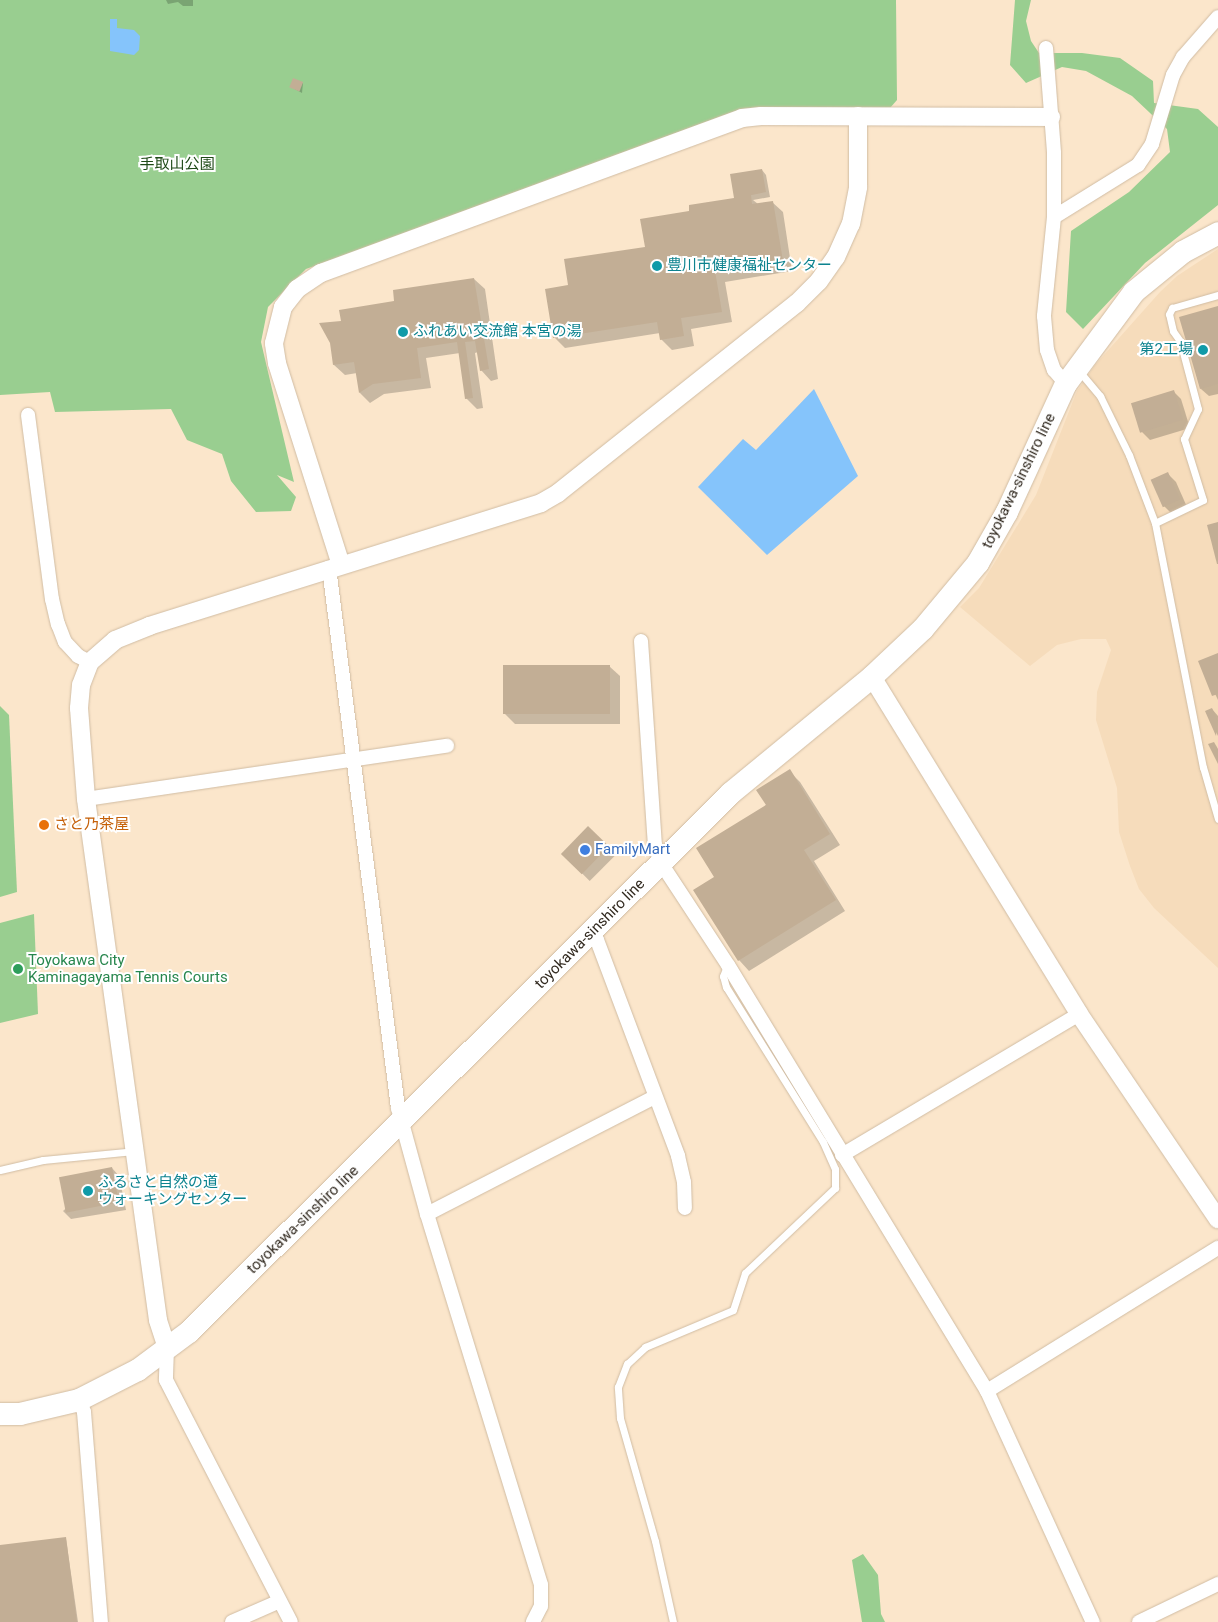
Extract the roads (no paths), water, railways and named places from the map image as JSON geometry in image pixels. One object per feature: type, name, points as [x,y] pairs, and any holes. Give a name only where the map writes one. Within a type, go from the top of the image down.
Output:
[{"type":"main road","name":"toyokawa-sinshiro line","points":[[0,1414],[20,1414],[79,1400],[121,1380],[189,1332],[403,1123],[590,933],[768,759],[872,677],[923,629],[978,563],[1007,512],[1071,377],[1134,292],[1183,252],[1218,233]]},
{"type":"street","points":[[1054,217],[1138,165],[1152,144],[1173,75],[1183,57],[1218,17]]},
{"type":"street","points":[[1046,48],[1051,117],[1054,217],[1044,316],[1047,350],[1054,370],[1071,377]]},
{"type":"street","points":[[533,1622],[541,1606],[541,1585],[427,1214],[403,1123],[351,760],[335,566],[277,363],[274,343],[276,326],[283,307],[297,289],[321,274],[718,126],[761,116],[1051,117]]},
{"type":"street","points":[[291,1622],[166,1380],[167,1348],[158,1320],[86,798],[79,708],[81,685],[90,662],[115,640],[149,626],[541,502],[558,493],[797,303],[819,281],[836,257],[851,224],[858,186],[858,116]]},
{"type":"street","points":[[28,415],[54,608],[65,642],[78,656],[90,662]]},
{"type":"street","points":[[641,641],[655,845],[661,863],[728,965],[987,1391],[1093,1622]]},
{"type":"street","points":[[872,677],[1079,1014],[1218,1219]]},
{"type":"street","points":[[86,798],[447,746]]},
{"type":"street","points":[[590,933],[597,940],[678,1156],[684,1182],[684,1208]]},
{"type":"street","points":[[842,1155],[1079,1014]]},
{"type":"street","points":[[427,1214],[655,1097]]},
{"type":"street","points":[[987,1391],[1218,1248]]},
{"type":"street","points":[[79,1400],[84,1412],[101,1622]]},
{"type":"street","points":[[1139,1622],[1218,1584]]},
{"type":"street","points":[[232,1622],[280,1600]]},
{"type":"lane","points":[[1155,523],[1203,500],[1184,439],[1198,409],[1180,340],[1169,314],[1172,308],[1218,295]]},
{"type":"lane","points":[[1071,377],[1090,380],[1100,396],[1130,455],[1155,523],[1203,767],[1218,819]]},
{"type":"lane","points":[[673,1622],[656,1541],[620,1418],[618,1387],[627,1364],[645,1347],[733,1310],[745,1273],[835,1188],[835,1169],[823,1142],[726,987],[723,976],[728,965]]},
{"type":"lane","points":[[0,1170],[43,1160],[135,1151]]},
{"type":"water","points":[[110,19],[117,19],[117,28],[134,30],[140,36],[139,50],[134,55],[110,51]]},
{"type":"water","points":[[814,389],[858,476],[767,555],[698,487],[743,439],[756,450]]},
{"type":"place","name":"豊川市健康福祉センター","points":[[657,266]]},
{"type":"place","name":"ふれあい交流館 本宮の湯","points":[[403,332]]},
{"type":"place","name":"第2工場","points":[[1203,350]]},
{"type":"place","name":"さと乃茶屋","points":[[44,825]]},
{"type":"place","name":"FamilyMart","points":[[585,850]]},
{"type":"place","name":"Toyokawa City Kaminagayama Tennis Courts","points":[[18,969]]},
{"type":"place","name":"ふるさと自然の道 ウォーキングセンター","points":[[88,1191]]},
{"type":"park label","name":"手取山公園","points":[[177,165]]}]
